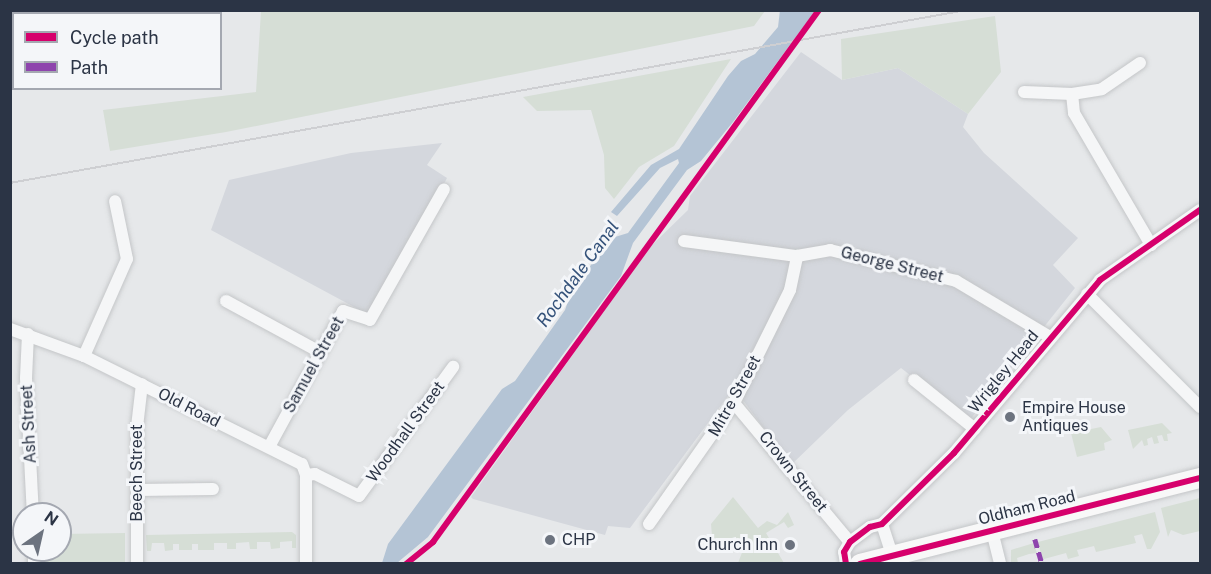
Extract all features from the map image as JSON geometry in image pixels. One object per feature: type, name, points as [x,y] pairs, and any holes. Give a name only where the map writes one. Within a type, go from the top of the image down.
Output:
[{"type":"highway","name":"Oldham Road","points":[[860,564],[1200,478]]},
{"type":"street","points":[[1024,92],[1072,94],[1102,89],[1140,63]]},
{"type":"street","points":[[1072,94],[1074,113],[1151,245]]},
{"type":"street","name":"Samuel Street","points":[[269,447],[343,311],[370,320],[444,189]]},
{"type":"street","points":[[84,356],[127,258],[115,201]]},
{"type":"street","name":"Wrigley Head","points":[[850,542],[870,527],[882,524],[975,429],[1100,280],[1200,210]]},
{"type":"street","name":"George Street","points":[[684,241],[798,256],[830,249],[956,281],[1050,338]]},
{"type":"street","name":"Mitre Street","points":[[649,525],[734,403],[790,290],[798,256]]},
{"type":"street","points":[[1086,294],[1199,406]]},
{"type":"street","points":[[226,300],[320,352]]},
{"type":"street","name":"Old Road","points":[[10,329],[84,356],[302,464],[306,475],[315,474],[359,496]]},
{"type":"street","name":"Ash Street","points":[[28,334],[26,378],[32,502]]},
{"type":"street","name":"Woodhall Street","points":[[359,496],[453,367]]},
{"type":"street","points":[[914,380],[975,429]]},
{"type":"street","name":"Beech Street","points":[[137,564],[138,392],[142,384]]},
{"type":"street","name":"Crown Street","points":[[734,403],[850,542]]},
{"type":"street","points":[[306,475],[306,564]]},
{"type":"street","points":[[138,490],[213,489]]},
{"type":"street","points":[[882,524],[892,555]]},
{"type":"street","points":[[992,531],[1000,564]]},
{"type":"street","points":[[846,564],[844,552],[850,542]]},
{"type":"shaded area","points":[[261,10],[765,11],[754,26],[226,132],[110,151],[103,110],[256,92]]},
{"type":"shaded area","points":[[995,16],[1001,72],[968,114],[898,68],[842,80],[841,39]]},
{"type":"shaded area","points":[[801,52],[842,80],[898,68],[968,114],[963,127],[984,153],[1078,238],[1053,265],[1075,288],[969,421],[901,368],[848,410],[791,465],[734,388],[630,528],[608,526],[605,535],[473,499],[471,497],[649,248],[688,210],[690,196]]},
{"type":"shaded area","points":[[731,59],[674,146],[639,167],[614,199],[605,188],[604,155],[591,110],[537,111],[523,97]]},
{"type":"shaded area","points":[[442,143],[427,165],[447,178],[369,315],[211,230],[229,180],[351,153]]},
{"type":"shaded area","points":[[1162,423],[1172,433],[1167,434],[1168,441],[1164,441],[1162,435],[1157,436],[1159,443],[1154,444],[1152,437],[1147,439],[1148,445],[1144,446],[1142,440],[1133,449],[1128,430]]},
{"type":"shaded area","points":[[1101,427],[1112,440],[1104,443],[1105,450],[1077,457],[1071,433]]},
{"type":"shaded area","points":[[733,497],[758,528],[767,521],[777,525],[788,512],[794,525],[788,528],[784,522],[766,533],[784,563],[738,563],[743,550],[727,552],[727,547],[713,548],[711,524]]},
{"type":"shaded area","points":[[1200,498],[1200,531],[1183,535],[1171,530],[1168,537],[1161,508]]},
{"type":"shaded area","points":[[1155,512],[1160,532],[1151,549],[1147,549],[1142,534],[1134,536],[1136,543],[1096,552],[1094,546],[1077,550],[1079,556],[1068,559],[1066,553],[1044,559],[1043,563],[1038,542]]},
{"type":"shaded area","points":[[292,532],[296,535],[296,548],[292,548],[292,541],[280,542],[280,548],[271,549],[270,542],[257,542],[257,549],[250,549],[249,542],[236,543],[236,549],[227,549],[227,543],[214,543],[214,550],[198,550],[198,544],[192,544],[192,550],[179,550],[179,544],[173,544],[173,550],[165,551],[164,543],[152,543],[151,551],[147,551],[146,535]]},
{"type":"shaded area","points":[[125,533],[125,563],[45,563],[72,562],[72,534]]},
{"type":"shaded area","points":[[1034,543],[1038,557],[1036,553],[1029,554],[1017,558],[1018,563],[1011,563],[1011,550]]},
{"type":"water","points":[[780,10],[815,11],[733,122],[701,161],[687,170],[633,243],[621,276],[428,537],[397,563],[382,563],[388,544],[502,389],[515,381],[565,310],[573,287],[605,248],[607,221],[615,237],[628,233],[679,163],[678,159],[660,168],[617,216],[611,212],[651,165],[679,149],[728,76],[741,61],[755,54],[778,27]]},
{"type":"tram line","points":[[10,183],[967,10]]},
{"type":"marked path","points":[[1035,539],[1042,564]]},
{"type":"cycle path","points":[[406,564],[433,542],[819,10]]},
{"type":"cycle path","points":[[846,564],[844,552],[850,542],[870,527],[882,524],[954,453],[1100,280],[1200,210]]},
{"type":"cycle path","points":[[860,564],[1200,478]]},
{"type":"place","name":"Empire House Antiques","points":[[1010,417]]},
{"type":"place","name":"CHP","points":[[550,540]]},
{"type":"place","name":"Church Inn","points":[[790,545]]},
{"type":"water label","name":"Rochdale Canal","points":[[578,274]]}]
